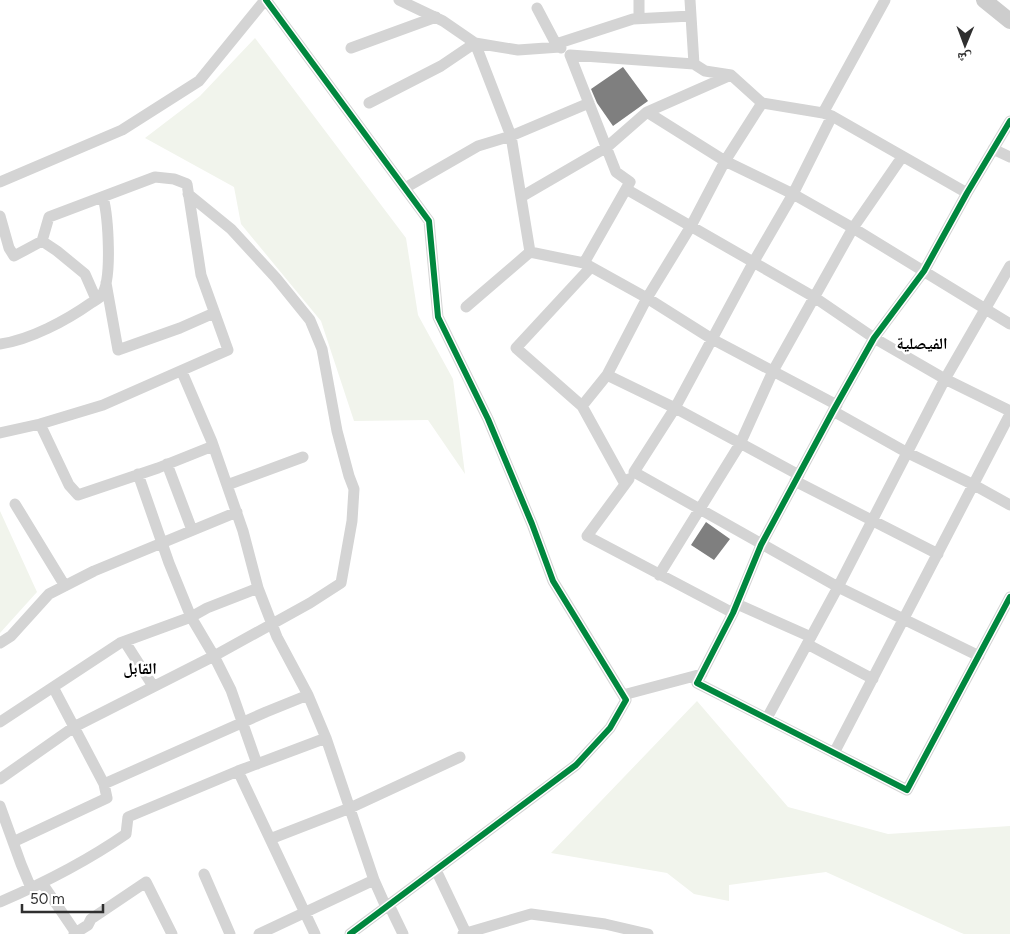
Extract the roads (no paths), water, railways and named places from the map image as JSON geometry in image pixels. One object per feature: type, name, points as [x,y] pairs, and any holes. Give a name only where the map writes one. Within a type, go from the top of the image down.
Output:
[{"type":"street","points":[[0,182],[122,130],[199,80],[265,0],[429,221],[438,317],[488,419],[532,524],[553,581],[626,700],[610,728],[576,765],[350,934]]},
{"type":"street","points":[[399,0],[444,20],[475,43],[518,50],[558,46],[633,19],[691,16]]},
{"type":"street","points":[[639,18],[640,0]]},
{"type":"street","points":[[690,0],[694,64]]},
{"type":"street","points":[[873,679],[809,640],[659,575],[587,536],[634,472],[675,408],[753,263],[794,194],[828,115],[885,0]]},
{"type":"street","points":[[984,0],[1010,21]]},
{"type":"street","points":[[537,8],[558,46],[570,55],[616,172],[630,182],[587,265],[516,348],[582,406],[625,484]]},
{"type":"street","points":[[351,48],[436,17]]},
{"type":"street","points":[[369,103],[441,66],[475,43]]},
{"type":"street","points":[[475,43],[511,136],[530,252]]},
{"type":"street","points":[[570,55],[694,64],[705,71],[731,75],[762,103],[828,115],[966,193]]},
{"type":"street","points":[[521,197],[607,147],[647,112],[731,75]]},
{"type":"street","points":[[405,188],[478,146],[511,136],[589,103]]},
{"type":"street","points":[[582,406],[607,375],[647,298],[691,226],[725,161],[762,103]]},
{"type":"street","points":[[647,112],[725,161],[794,194],[853,228],[1010,324]]},
{"type":"street","points":[[1010,121],[966,193],[924,271],[874,338],[835,408],[761,545],[735,608],[697,683],[907,790],[1010,597]]},
{"type":"street","points":[[993,149],[1010,157]]},
{"type":"street","points":[[659,575],[740,444],[773,371],[853,228],[902,157]]},
{"type":"street","points":[[0,216],[9,248],[14,256],[42,241],[49,217],[155,177],[174,179],[187,184],[201,275],[228,350],[103,406],[0,433]]},
{"type":"street","points":[[626,188],[814,297],[874,338],[944,379],[1010,412],[834,753]]},
{"type":"street","points":[[0,779],[74,727],[214,656],[310,603],[341,583],[352,521],[354,489],[337,431],[322,348],[310,320],[276,278],[231,229],[188,194]]},
{"type":"street","points":[[0,344],[38,332],[80,311],[101,296],[106,283],[109,265],[106,208],[103,197]]},
{"type":"street","points":[[42,241],[85,274],[96,299]]},
{"type":"street","points":[[530,252],[587,265],[647,298],[712,339],[773,371],[906,452],[1010,505]]},
{"type":"street","points":[[466,307],[530,252]]},
{"type":"street","points":[[767,718],[838,587],[944,379],[1010,266]]},
{"type":"street","points":[[106,283],[118,350],[180,328],[214,313]]},
{"type":"street","points":[[182,372],[213,446],[237,512],[258,588],[277,636],[308,695],[326,738],[374,880],[403,934]]},
{"type":"street","points":[[607,375],[675,408],[872,521],[938,554]]},
{"type":"street","points":[[40,424],[69,485],[78,495],[213,446]]},
{"type":"street","points":[[227,486],[303,457]]},
{"type":"street","points":[[167,464],[192,530]]},
{"type":"street","points":[[634,472],[838,587],[979,656]]},
{"type":"street","points":[[138,474],[191,617],[231,690],[257,764]]},
{"type":"street","points":[[15,504],[65,586]]},
{"type":"street","points":[[0,642],[11,636],[49,594],[94,571],[237,512]]},
{"type":"street","points":[[0,722],[125,642],[191,617],[207,608],[258,588]]},
{"type":"street","points":[[125,642],[153,686]]},
{"type":"street","points":[[623,695],[702,674]]},
{"type":"street","points":[[13,842],[107,798],[104,784],[53,687]]},
{"type":"street","points":[[104,784],[308,695]]},
{"type":"street","points":[[0,902],[97,854],[126,834],[128,817],[238,771],[326,738]]},
{"type":"street","points":[[270,839],[350,808],[460,757]]},
{"type":"street","points":[[238,771],[315,934]]},
{"type":"street","points":[[0,806],[13,842],[36,885],[75,934],[90,929],[91,919],[146,882],[172,934]]},
{"type":"street","points":[[436,870],[465,934],[531,914],[606,924],[648,934]]},
{"type":"street","points":[[204,874],[230,934]]},
{"type":"street","points":[[258,934],[374,880]]},
{"type":"district","name":"الفيصلية","points":[[922,343]]},
{"type":"district","name":"القابل","points":[[140,668]]}]
